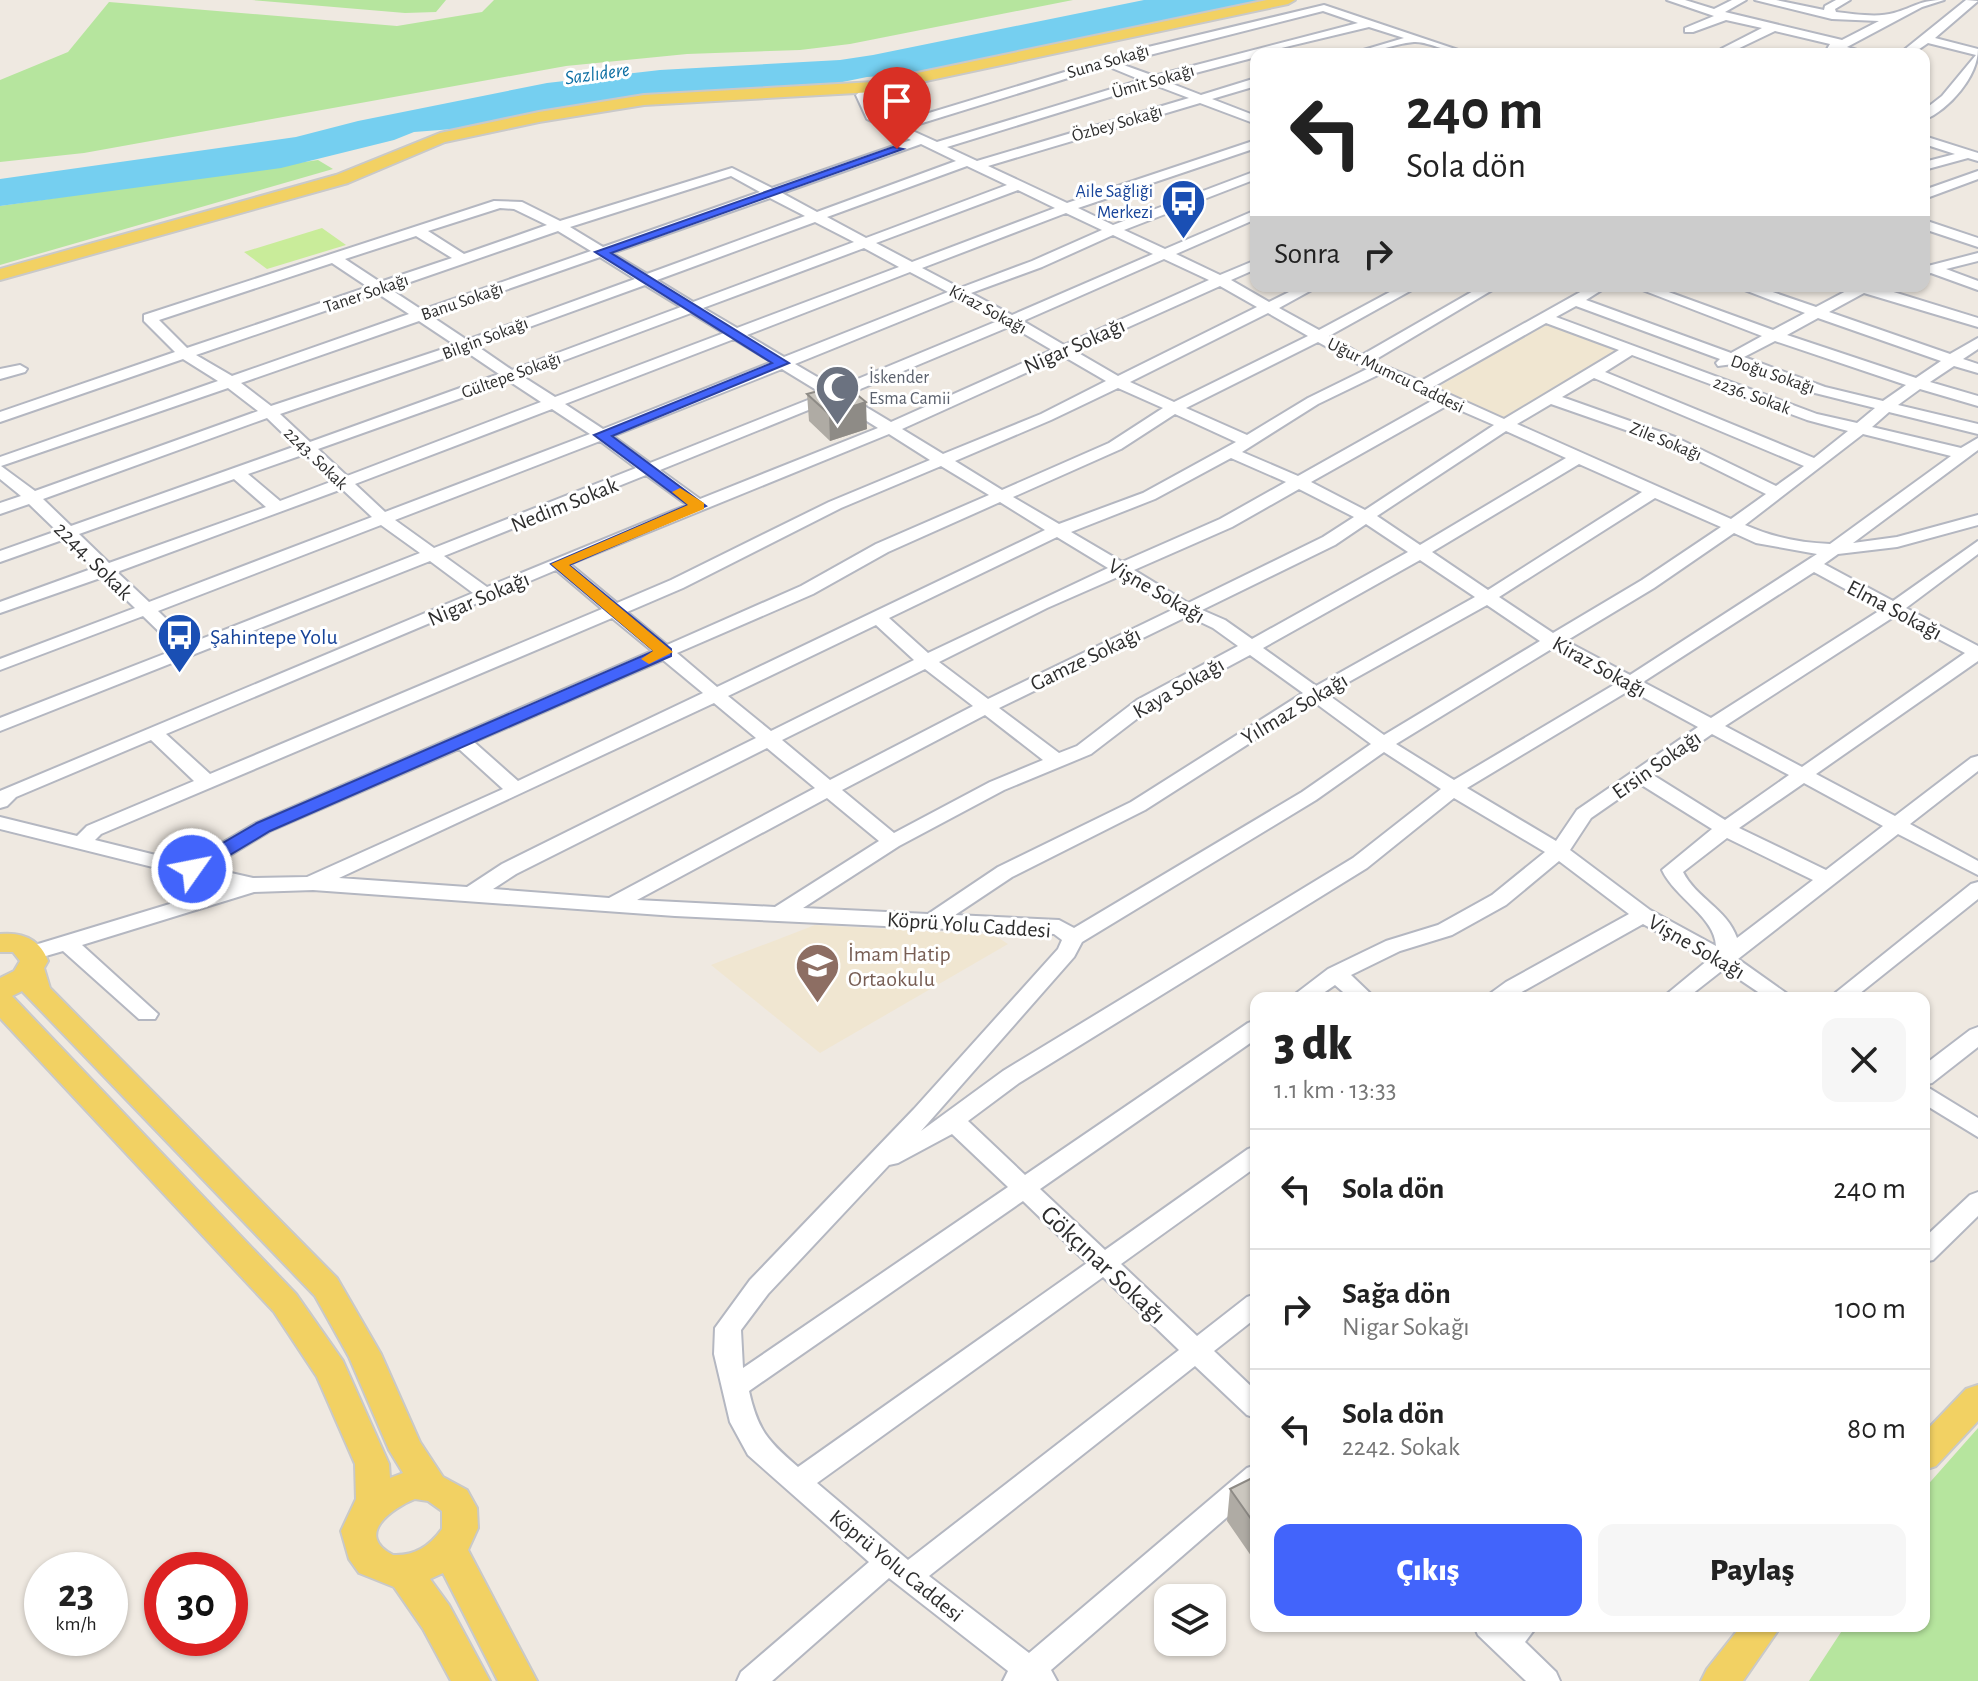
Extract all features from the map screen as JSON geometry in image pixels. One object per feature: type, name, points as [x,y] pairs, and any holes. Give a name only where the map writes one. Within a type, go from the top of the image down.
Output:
[{"type":"main road","points":[[0,275],[342,179],[425,143],[460,133],[644,100],[874,87],[1288,0]]},
{"type":"main road","points":[[0,990],[13,985],[14,949]]},
{"type":"main road","points":[[14,949],[40,995],[326,1287],[364,1354],[406,1450],[430,1485]]},
{"type":"main road","points":[[0,1000],[285,1303],[331,1371],[367,1451],[374,1472],[374,1503]]},
{"type":"main road","points":[[1930,1442],[1978,1399]]},
{"type":"main road","points":[[414,1484],[430,1485],[445,1491],[455,1501],[460,1514],[459,1529],[448,1548],[428,1564],[403,1570],[380,1568],[368,1560],[360,1549],[357,1536],[360,1522],[374,1503],[396,1488],[414,1484]]},
{"type":"main road","points":[[448,1548],[518,1681]]},
{"type":"main road","points":[[403,1570],[436,1617],[471,1681]]},
{"type":"main road","points":[[1720,1681],[1758,1632]]},
{"type":"street","points":[[1673,0],[1833,48],[1918,5],[1938,0]]},
{"type":"street","points":[[1689,30],[1720,15],[1740,0]]},
{"type":"street","points":[[1761,0],[1832,16],[1877,19],[1899,16]]},
{"type":"street","points":[[1832,16],[1829,8],[1844,0]]},
{"type":"street","points":[[1913,48],[1973,0]]},
{"type":"street","points":[[1324,4],[1446,48]]},
{"type":"street","name":"Suna Sokağı","points":[[895,127],[1106,62],[1324,4]]},
{"type":"street","name":"Ümit Sokağı","points":[[1275,48],[1370,23]]},
{"type":"street","points":[[1731,48],[1772,28]]},
{"type":"street","points":[[1379,48],[1417,38]]},
{"type":"street","points":[[1926,39],[1978,52]]},
{"type":"street","name":"Ümit Sokağı","points":[[931,142],[1250,55]]},
{"type":"street","points":[[1930,111],[1946,99],[1978,58]]},
{"type":"street","points":[[1106,62],[1250,116]]},
{"type":"street","name":"Özbey Sokağı","points":[[973,163],[1250,84]]},
{"type":"street","name":"Uğur Mumcu Caddesi","points":[[874,87],[862,95],[868,112],[895,127],[1220,280],[1362,361],[1733,526],[1797,549],[1831,551],[1877,548],[1978,520]]},
{"type":"street","points":[[1952,149],[1978,138]]},
{"type":"street","name":"Banu Sokağı","points":[[0,462],[769,194],[931,142]]},
{"type":"street","points":[[1930,142],[1973,155]]},
{"type":"street","points":[[0,608],[278,508],[1066,208],[1250,146]]},
{"type":"street","points":[[1930,165],[1973,155]]},
{"type":"street","name":"Bilgin Sokağı","points":[[0,509],[973,163]]},
{"type":"street","name":"Kiraz Sokağı","points":[[732,172],[1012,321],[1118,382],[1246,441]]},
{"type":"street","name":"Taner Sokağı","points":[[0,417],[623,204],[732,172]]},
{"type":"street","points":[[1930,193],[1978,175]]},
{"type":"street","points":[[0,665],[601,435],[1250,177]]},
{"type":"street","name":"Gültepe Sokağı","points":[[0,557],[509,376],[1019,185]]},
{"type":"street","name":"Vişne Sokağı","points":[[418,231],[499,204],[517,205],[559,226],[1186,609],[1219,624],[1384,744],[1559,851],[1643,915],[1725,960],[1773,992]]},
{"type":"street","name":"Nedim Sokak","points":[[0,725],[649,470],[1012,321],[1250,217]]},
{"type":"street","points":[[1930,226],[1978,243]]},
{"type":"street","points":[[1959,234],[1978,227]]},
{"type":"street","points":[[1930,231],[1943,229]]},
{"type":"street","points":[[334,258],[418,231],[463,259]]},
{"type":"street","points":[[1930,269],[1978,257]]},
{"type":"street","points":[[334,258],[554,403],[699,506]]},
{"type":"street","name":"2243. Sokak","points":[[334,258],[149,318],[186,355],[229,381],[269,412],[382,518],[486,594]]},
{"type":"street","name":"Nigar Sokağı","points":[[0,802],[9,793],[890,429],[1250,267]]},
{"type":"street","points":[[1930,271],[1978,286]]},
{"type":"street","points":[[81,843],[94,830],[677,584],[835,505],[943,462],[1118,382],[1301,292]]},
{"type":"street","points":[[192,869],[263,827],[807,590],[882,548],[1115,446],[1175,407],[1256,370],[1400,292]]},
{"type":"street","points":[[1362,361],[1482,292]]},
{"type":"street","points":[[1420,388],[1591,292]]},
{"type":"street","points":[[1655,292],[1916,385],[1978,401]]},
{"type":"street","points":[[1757,292],[1978,369]]},
{"type":"street","points":[[1698,375],[1817,314],[1853,292]]},
{"type":"street","points":[[1877,292],[1978,323]]},
{"type":"street","name":"Doğu Sokağı","points":[[1575,301],[1820,390],[1978,429]]},
{"type":"street","name":"2236. Sokak","points":[[1545,318],[1812,417],[1971,448]]},
{"type":"street","points":[[1073,938],[1309,796],[1384,744],[1648,584],[1816,465],[1859,427],[1916,385],[1976,346]]},
{"type":"street","name":"Gamze Sokağı","points":[[611,905],[828,788],[987,707],[1329,541],[1503,426],[1632,349]]},
{"type":"street","points":[[0,374],[20,369]]},
{"type":"street","points":[[313,883],[516,790],[1057,531],[1149,496],[1208,466],[1313,401],[1379,369]]},
{"type":"street","points":[[1593,372],[1659,402],[1736,429],[1816,465]]},
{"type":"street","name":"Zile Sokağı","points":[[1550,398],[1669,440],[1778,493]]},
{"type":"street","points":[[468,896],[509,869],[1041,604],[1226,523],[1445,400]]},
{"type":"street","points":[[875,1165],[938,1132],[1011,1077],[1360,863],[1454,788],[1629,683],[1813,565],[1971,448]]},
{"type":"street","name":"Kiraz Sokağı","points":[[1230,452],[1299,482],[1367,517],[1553,641],[1978,869]]},
{"type":"street","name":"Kaya Sokağı","points":[[779,914],[892,842],[997,786],[1084,750],[1144,704],[1352,593],[1577,458]]},
{"type":"street","name":"2244. Sokak","points":[[0,471],[32,498],[188,650]]},
{"type":"street","points":[[237,473],[278,508]]},
{"type":"street","name":"Yılmaz Sokağı","points":[[934,920],[1005,872],[1138,806],[1316,693],[1488,597],[1653,492]]},
{"type":"street","name":"Ersin Sokağı","points":[[1310,992],[1336,974],[1393,946],[1445,930],[1499,900],[1559,851],[1584,814],[1710,727],[1893,608],[1978,546]]},
{"type":"street","points":[[559,564],[892,842]]},
{"type":"street","name":"Elma Sokağı","points":[[1813,565],[1978,653]]},
{"type":"street","points":[[878,617],[927,662],[1058,762]]},
{"type":"street","points":[[1725,960],[1727,940],[1712,917],[1677,883],[1672,870],[1725,829],[1978,653]]},
{"type":"street","points":[[154,733],[207,782]]},
{"type":"street","points":[[461,740],[516,790]]},
{"type":"street","points":[[1681,992],[1978,762]]},
{"type":"street","points":[[1640,776],[1725,829],[1826,878]]},
{"type":"street","name":"Köprü Yolu Caddesi","points":[[0,823],[253,885],[313,883],[611,905],[1059,927],[1073,938],[1067,952],[875,1165],[759,1287],[728,1328],[727,1354],[743,1422],[757,1447],[1030,1677]]},
{"type":"street","points":[[14,949],[67,943],[243,891],[253,885]]},
{"type":"street","points":[[1848,992],[1978,889]]},
{"type":"street","points":[[1504,992],[1534,973],[1609,937],[1643,915]]},
{"type":"street","points":[[67,943],[147,1014]]},
{"type":"street","points":[[1336,974],[1357,992]]},
{"type":"street","points":[[735,1387],[1250,1032]]},
{"type":"street","points":[[1930,1072],[1978,1035]]},
{"type":"street","points":[[1930,1097],[1978,1129]]},
{"type":"street","name":"Gökçınar Sokağı","points":[[953,1121],[1250,1401]]},
{"type":"street","points":[[797,1483],[1250,1159]]},
{"type":"street","points":[[1930,1247],[1978,1201]]},
{"type":"street","points":[[751,1681],[898,1568],[1250,1309]]},
{"type":"street","points":[[1030,1677],[1250,1481]]},
{"type":"street","points":[[1505,1632],[1546,1681]]},
{"type":"shaded area","points":[[1548,322],[1619,351],[1503,419],[1437,388]]},
{"type":"shaded area","points":[[815,925],[994,935],[1008,944],[820,1053],[711,965]]},
{"type":"green space","points":[[252,0],[446,0],[436,12],[405,13]]},
{"type":"green space","points":[[494,0],[1073,0],[850,44],[800,50],[687,54],[566,66],[84,153],[0,162],[0,80],[68,52],[109,2],[397,26],[482,12]]},
{"type":"green space","points":[[318,160],[333,169],[0,265],[0,206]]},
{"type":"green space","points":[[322,228],[346,245],[267,269],[244,252]]},
{"type":"green space","points":[[1978,1428],[1978,1681],[1809,1681],[1841,1632],[1930,1632],[1930,1482]]},
{"type":"water","points":[[1144,0],[1263,0],[910,74],[867,77],[823,86],[645,96],[590,103],[453,129],[414,132],[394,140],[281,168],[0,206],[0,179],[296,137],[358,121],[547,83],[660,70],[840,60],[873,55]]},
{"type":"building","points":[[844,384],[866,402],[829,414],[807,394]]},
{"type":"building","points":[[1250,1479],[1250,1517],[1230,1489]]},
{"type":"slow traffic","points":[[649,659],[665,652],[559,564],[699,506],[680,492]]},
{"type":"place","name":"Aile Sağliği Merkezi","points":[[1184,240]]},
{"type":"place","name":"İskender Esma Camii","points":[[838,426]]},
{"type":"place","name":"Şahintepe Yolu","points":[[179,675]]},
{"type":"place","name":"İmam Hatip Ortaokulu","points":[[817,1005]]},
{"type":"route","points":[[192,869],[263,827],[665,652],[559,564],[699,506],[601,435],[783,363],[601,252],[897,149]]},
{"type":"water label","name":"Sazlıdere","points":[[597,73]]}]
